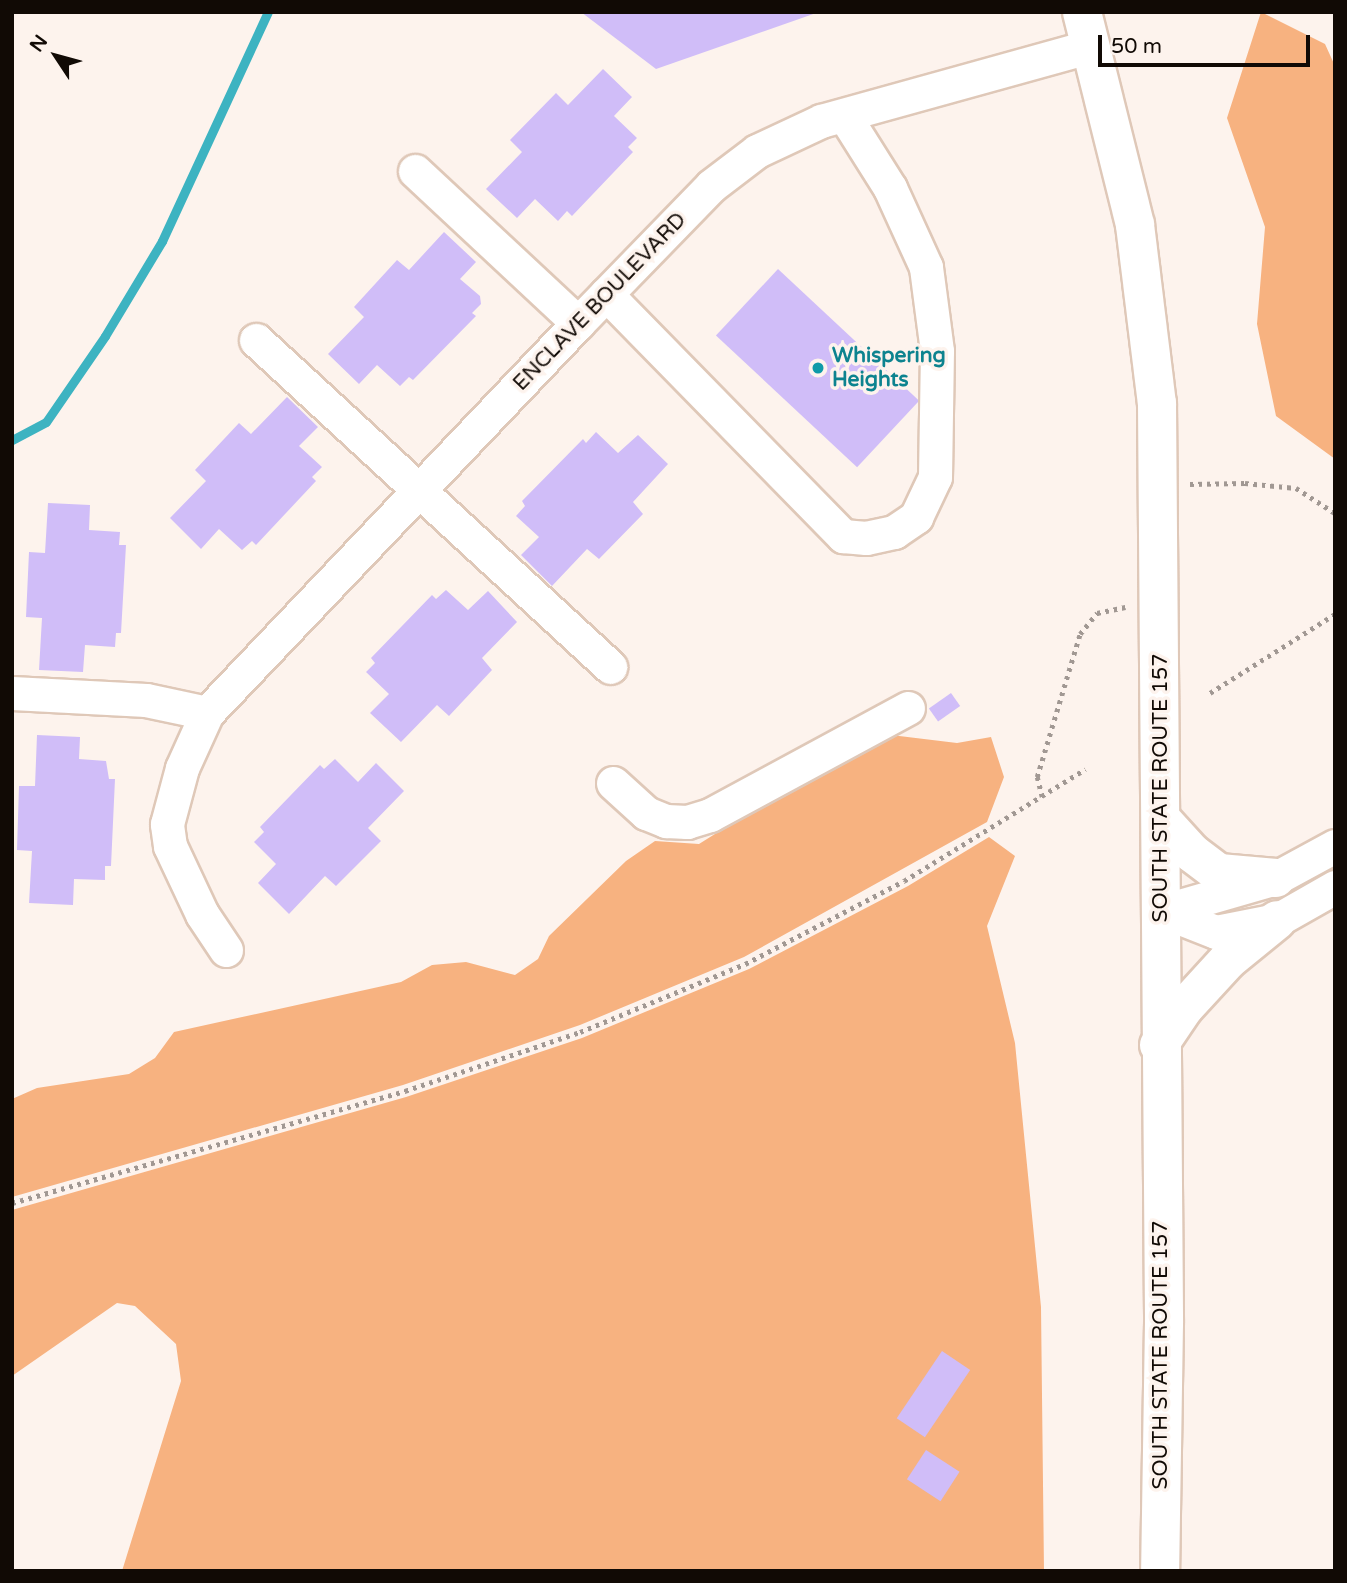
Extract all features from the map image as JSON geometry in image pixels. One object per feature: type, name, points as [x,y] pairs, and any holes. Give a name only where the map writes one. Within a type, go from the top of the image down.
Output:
[{"type":"main road","name":"SOUTH STATE ROUTE 157","points":[[1086,29],[1137,238],[1151,331],[1159,485],[1162,820],[1159,1045],[1164,1324],[1160,1571]]},
{"type":"main road","points":[[1162,820],[1192,853],[1219,873],[1276,878]]},
{"type":"main road","points":[[1159,1045],[1184,1008],[1228,960],[1277,920]]},
{"type":"street","name":"ENCLAVE BOULEVARD","points":[[226,950],[202,914],[170,846],[167,824],[182,768],[207,713],[711,186],[757,151],[844,115],[1086,29]]},
{"type":"street","points":[[606,294],[843,536],[866,538],[894,532],[916,517],[935,477],[937,351],[926,267],[890,188],[844,115]]},
{"type":"street","points":[[415,171],[578,323]]},
{"type":"street","points":[[256,340],[610,667]]},
{"type":"street","points":[[12,693],[146,700],[207,713]]},
{"type":"street","points":[[613,783],[646,813],[666,821],[687,822],[710,815],[908,708]]},
{"type":"street","points":[[1162,911],[1276,878],[1335,845]]},
{"type":"street","points":[[1162,911],[1216,932],[1277,920],[1335,887]]},
{"type":"path","points":[[1159,485],[1276,484],[1296,488],[1335,513]]},
{"type":"path","points":[[1042,797],[1037,777],[1080,634],[1097,613],[1109,607],[1160,606]]},
{"type":"path","points":[[1210,693],[1335,614]]},
{"type":"path","points":[[12,1203],[405,1091],[580,1032],[746,964],[904,881],[1085,769]]},
{"type":"shaded area","points":[[1261,12],[1325,44],[1335,66],[1335,459],[1276,416],[1257,324],[1265,227],[1227,118]]},
{"type":"shaded area","points":[[891,735],[957,743],[991,737],[1004,777],[987,822],[744,957],[580,1025],[403,1085],[12,1197],[12,1099],[37,1088],[129,1074],[155,1058],[174,1032],[401,982],[432,965],[466,962],[515,975],[538,959],[549,936],[626,861],[655,841],[699,844],[854,747]]},
{"type":"shaded area","points":[[989,837],[1015,856],[987,926],[1015,1043],[1041,1307],[1044,1571],[122,1571],[181,1381],[176,1344],[135,1306],[117,1303],[12,1376],[12,1210],[406,1097],[582,1038],[749,969],[908,886]]},
{"type":"building","points":[[581,12],[819,12],[656,69]]},
{"type":"building","points":[[603,69],[632,97],[614,116],[637,138],[628,147],[633,152],[572,216],[567,211],[558,221],[535,199],[517,218],[486,189],[522,152],[510,140],[556,93],[568,105]]},
{"type":"building","points":[[444,232],[476,262],[460,279],[480,296],[481,304],[472,313],[476,316],[413,380],[409,377],[400,386],[377,365],[359,384],[328,354],[364,317],[354,307],[397,260],[409,270]]},
{"type":"building","name":"Whispering Heights","points":[[778,269],[919,401],[857,467],[716,336]]},
{"type":"building","points":[[287,397],[318,427],[299,446],[322,467],[312,477],[316,481],[256,545],[252,541],[242,550],[219,529],[201,549],[170,518],[206,481],[195,470],[239,423],[251,434]]},
{"type":"building","points":[[596,432],[618,453],[638,435],[668,464],[633,502],[643,514],[599,559],[587,549],[552,586],[521,555],[539,537],[516,516],[525,506],[522,501],[583,439],[586,443]]},
{"type":"building","points":[[48,503],[90,505],[89,530],[120,532],[119,545],[126,545],[121,633],[116,633],[115,647],[85,645],[83,672],[39,670],[42,618],[26,617],[29,552],[45,553]]},
{"type":"building","points":[[446,590],[468,610],[488,591],[517,622],[482,658],[492,670],[449,716],[437,705],[401,742],[370,713],[389,694],[366,672],[375,663],[371,658],[432,595],[436,599]]},
{"type":"building","points":[[951,693],[960,706],[938,722],[929,708]]},
{"type":"building","points":[[37,735],[80,737],[79,759],[106,761],[109,779],[115,779],[111,866],[105,866],[105,880],[74,879],[73,905],[29,903],[32,851],[17,850],[19,786],[35,786]]},
{"type":"building","points":[[335,759],[358,782],[376,763],[404,791],[368,828],[381,841],[336,886],[325,876],[289,914],[258,883],[276,864],[254,842],[264,832],[260,827],[320,765],[324,769]]},
{"type":"building","points":[[942,1351],[970,1370],[925,1437],[897,1418]]},
{"type":"building","points":[[926,1450],[960,1472],[940,1501],[907,1479]]},
{"type":"waterway","points":[[12,440],[46,422],[105,336],[162,241],[268,12]]},
{"type":"place","name":"Whispering Heights","points":[[818,368]]}]
